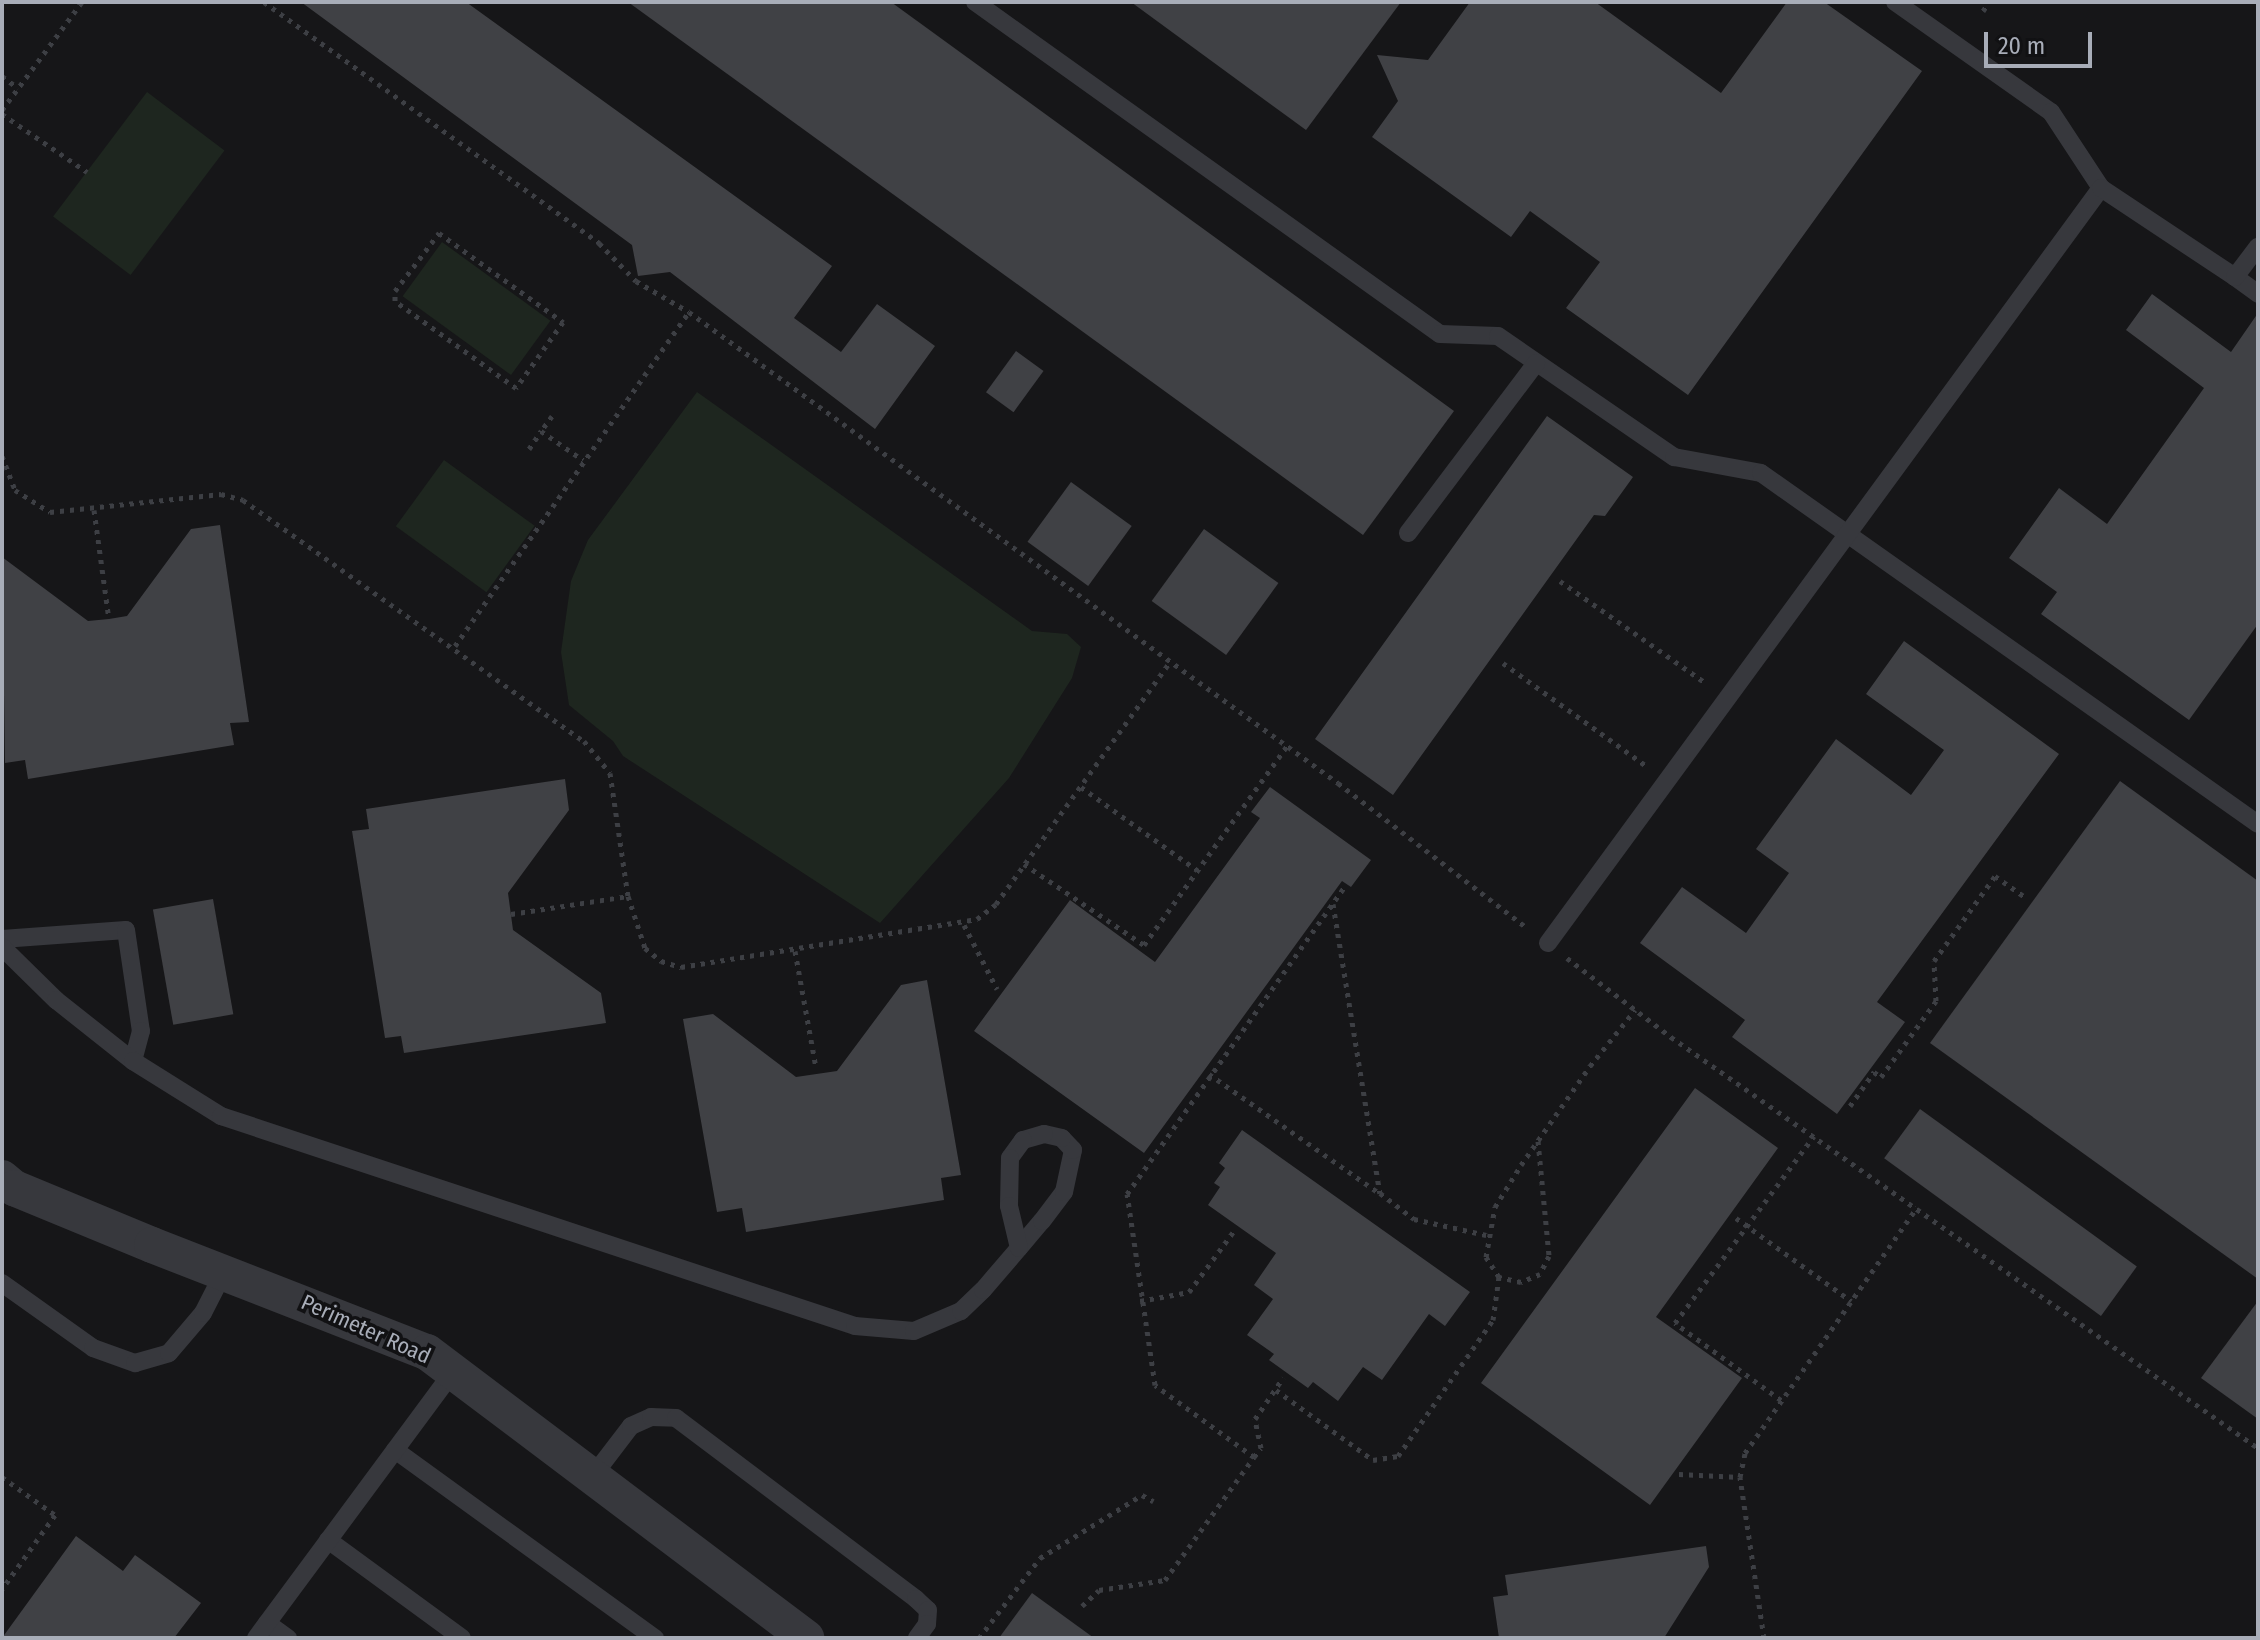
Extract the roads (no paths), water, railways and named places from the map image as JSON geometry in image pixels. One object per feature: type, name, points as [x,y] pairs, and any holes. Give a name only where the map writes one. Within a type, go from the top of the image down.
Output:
[{"type":"street","name":"Perimeter Road","points":[[2,1178],[14,1188],[138,1240],[225,1270],[427,1352],[806,1638]]},
{"type":"lane","points":[[975,2],[1440,334],[1498,336],[1674,457],[1761,473],[2258,824]]},
{"type":"lane","points":[[1895,2],[2051,112],[2101,188],[2258,294]]},
{"type":"lane","points":[[1548,943],[1850,536],[2101,188]]},
{"type":"lane","points":[[2235,277],[2258,247]]},
{"type":"lane","points":[[1408,533],[1536,363]]},
{"type":"lane","points":[[2,939],[126,930],[141,1031],[133,1061]]},
{"type":"lane","points":[[2,947],[56,1000],[133,1061],[221,1116],[869,1329],[914,1331],[939,1323],[972,1300],[1019,1248],[1064,1192],[1073,1150],[1062,1138],[1044,1134],[1023,1140],[1010,1158],[1007,1194],[1019,1248]]},
{"type":"lane","points":[[2,1283],[93,1348],[135,1363],[169,1353],[203,1313],[225,1270]]},
{"type":"lane","points":[[288,1638],[262,1630],[453,1372]]},
{"type":"lane","points":[[592,1477],[631,1426],[651,1417],[676,1418],[916,1599],[928,1610],[927,1624],[917,1638]]},
{"type":"lane","points":[[395,1450],[655,1638]]},
{"type":"lane","points":[[328,1540],[462,1638]]}]
